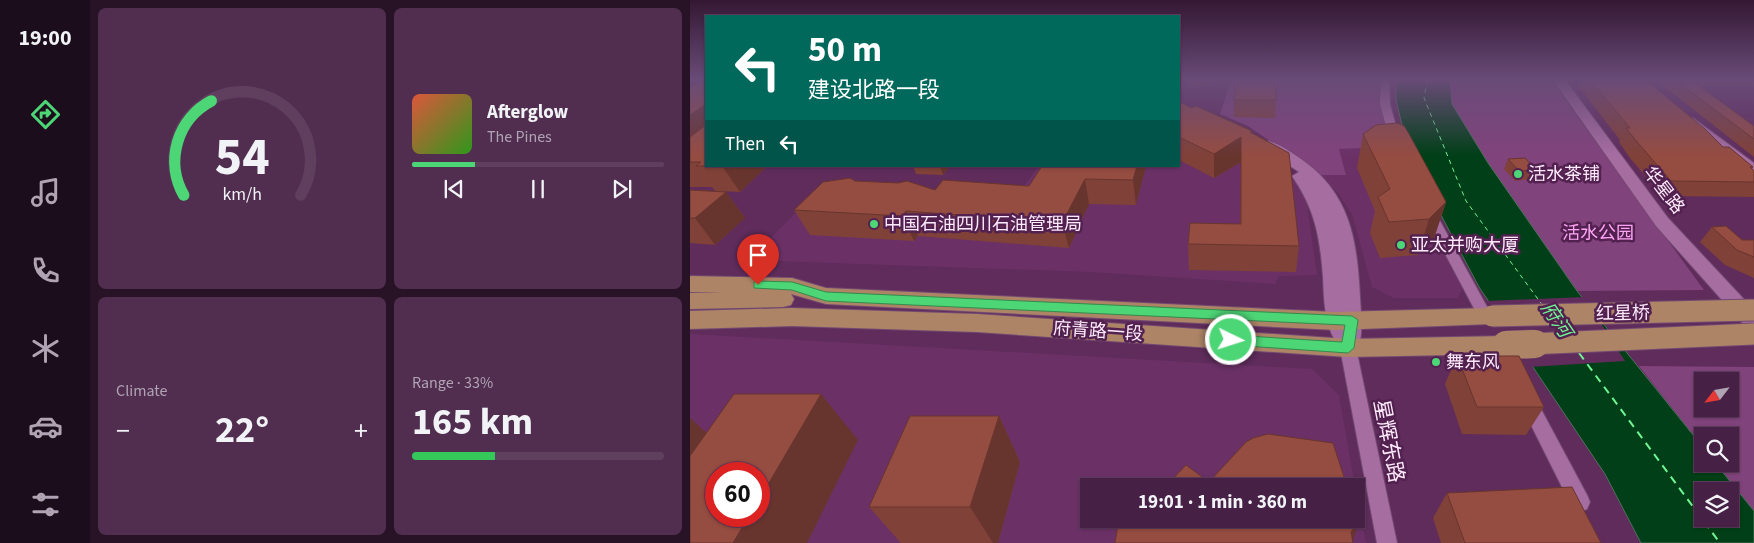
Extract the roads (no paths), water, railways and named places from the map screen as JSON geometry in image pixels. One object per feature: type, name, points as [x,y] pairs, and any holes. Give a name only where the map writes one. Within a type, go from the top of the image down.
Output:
[{"type":"main road","name":"府青路一段","points":[[690,284],[792,286],[826,296],[1344,321],[1488,316]]},
{"type":"main road","points":[[698,308],[826,296]]},
{"type":"main road","name":"府青路一段","points":[[698,308],[792,317],[977,323],[1348,348],[1505,352]]},
{"type":"main road","name":"红星桥","points":[[1488,316],[1753,321]]},
{"type":"main road","name":"红星桥","points":[[1505,352],[1753,321]]},
{"type":"street","points":[[1386,105],[1392,134],[1400,151]]},
{"type":"street","name":"华星路","points":[[1577,105],[1662,222],[1753,321]]},
{"type":"street","points":[[1686,115],[1754,168]]},
{"type":"street","points":[[1250,141],[1292,168],[1307,183],[1325,218],[1348,348]]},
{"type":"street","points":[[1425,203],[1488,316]]},
{"type":"street","name":"星辉东路","points":[[1348,348],[1387,543]]},
{"type":"street","points":[[1519,384],[1587,516]]},
{"type":"water","name":"府河","points":[[1397,105],[1453,105],[1488,163],[1577,291],[1694,436],[1694,472],[1722,472],[1731,482],[1694,482],[1694,527],[1739,527],[1739,492],[1754,511],[1754,543],[1641,543],[1605,474],[1479,287],[1443,219],[1402,125]]},
{"type":"place","name":"活水茶铺","points":[[1518,174]]},
{"type":"place","name":"中国石油四川石油管理局","points":[[874,224]]},
{"type":"place","name":"亚太并购大厦","points":[[1401,245]]},
{"type":"place","name":"舞东风","points":[[1436,362]]},
{"type":"park label","name":"活水公园","points":[[1598,233]]}]
